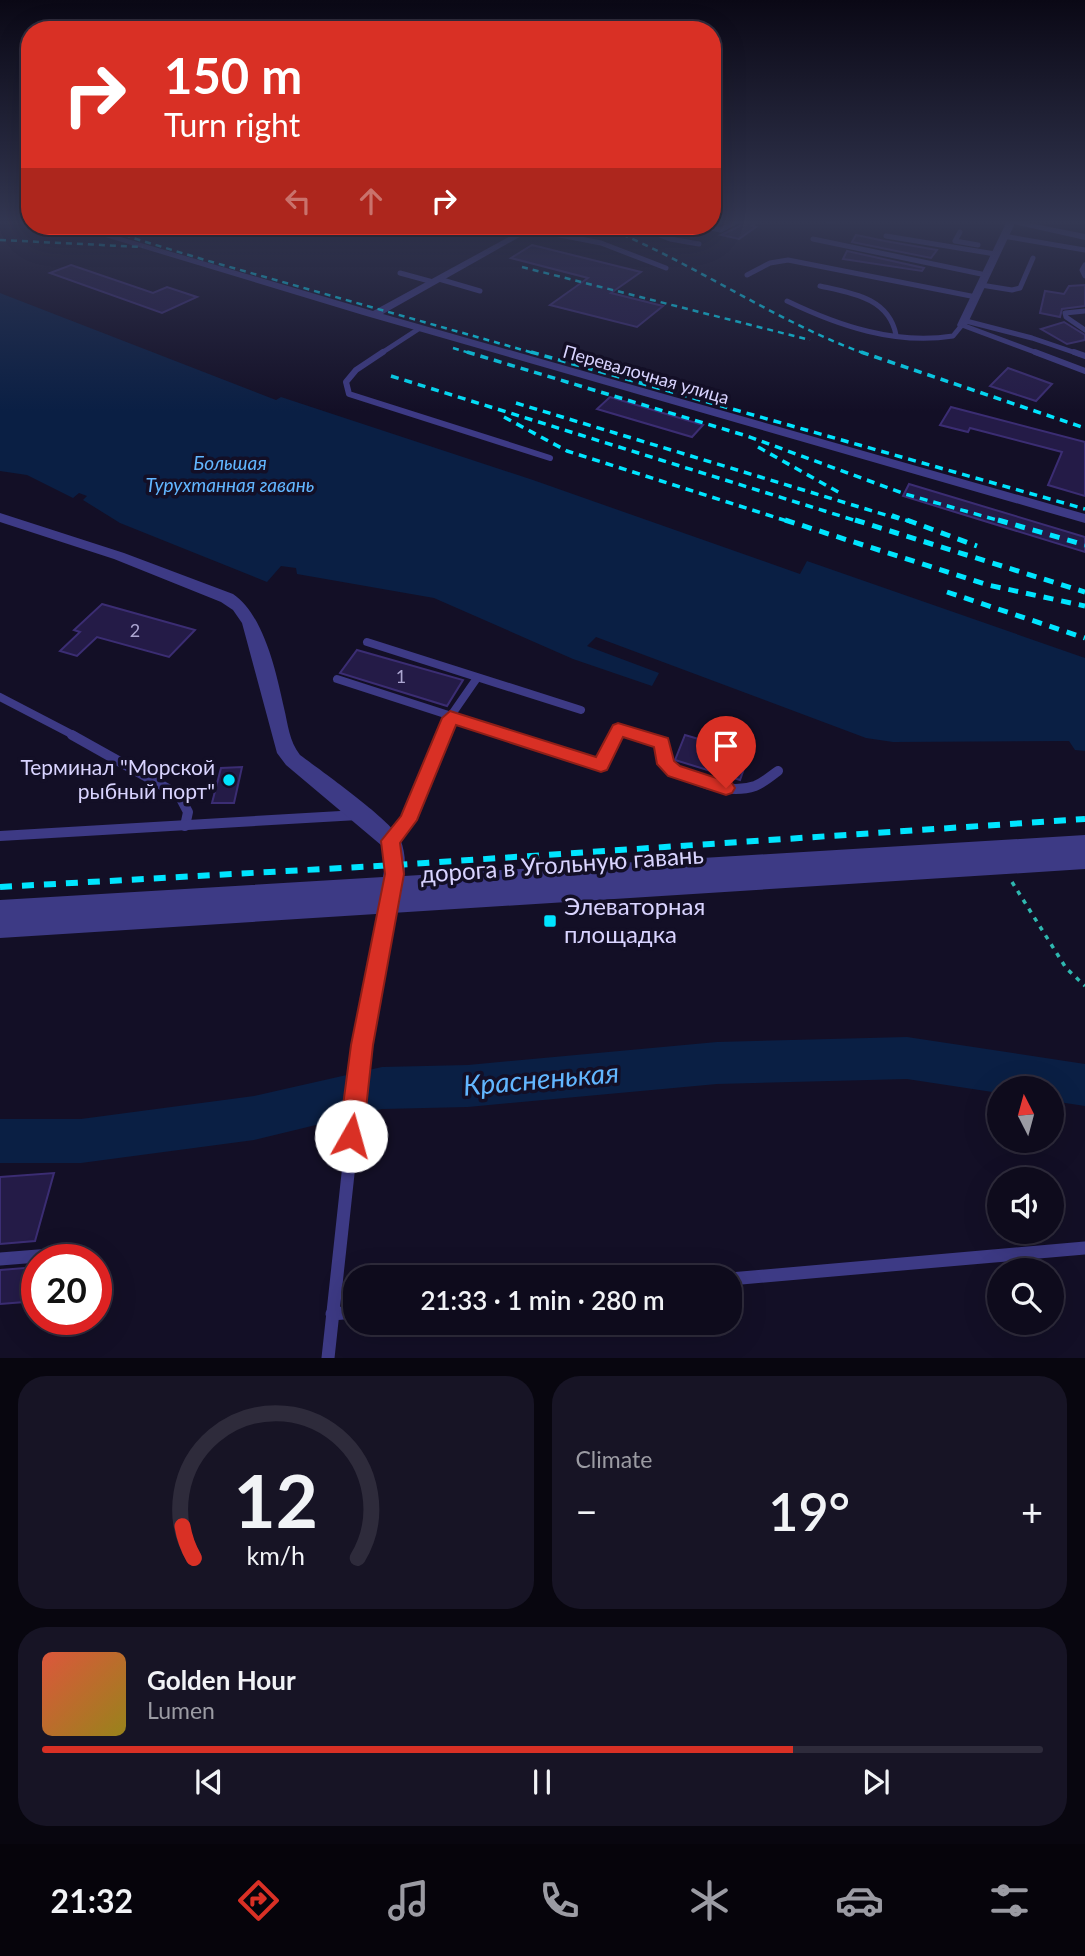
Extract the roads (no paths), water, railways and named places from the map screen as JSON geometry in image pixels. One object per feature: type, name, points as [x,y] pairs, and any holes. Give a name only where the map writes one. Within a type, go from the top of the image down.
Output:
[{"type":"street","name":"Перевалочная улица","points":[[271,284],[1085,519]]},
{"type":"street","points":[[374,315],[430,284]]},
{"type":"street","points":[[963,323],[982,284]]},
{"type":"street","points":[[0,517],[119,556],[227,598],[239,606],[250,622],[272,693],[284,748],[293,761],[363,814],[391,841],[395,864],[391,894]]},
{"type":"street","name":"дорога в Угольную гавань","points":[[0,928],[391,894],[1085,844]]},
{"type":"street","name":"дорога в Угольную гавань","points":[[0,910],[1085,860]]},
{"type":"lane","points":[[451,284],[480,291]]},
{"type":"lane","points":[[912,284],[976,297]]},
{"type":"lane","points":[[996,284],[1012,290],[1020,288],[1022,284]]},
{"type":"lane","points":[[820,286],[864,297],[880,306],[891,316],[896,335]]},
{"type":"lane","points":[[787,301],[810,313],[864,329],[924,340],[953,336],[963,323]]},
{"type":"lane","points":[[1085,310],[1065,313],[1066,317],[1085,330]]},
{"type":"lane","points":[[963,323],[1032,338],[1085,356]]},
{"type":"lane","points":[[963,323],[1085,371]]},
{"type":"lane","points":[[420,328],[356,370],[346,382],[349,394],[550,458]]},
{"type":"lane","points":[[367,642],[581,710]]},
{"type":"lane","points":[[391,841],[408,820],[450,718],[477,678]]},
{"type":"lane","points":[[337,679],[601,765],[618,729],[662,743],[666,764],[674,771],[726,788],[743,789],[755,786],[778,771]]},
{"type":"lane","points":[[0,697],[179,795],[188,812],[185,826]]},
{"type":"lane","points":[[0,836],[363,814]]},
{"type":"lane","points":[[328,1357],[362,1045],[391,894]]},
{"type":"lane","points":[[742,1278],[1085,1248]]},
{"type":"lane","points":[[0,1259],[21,1257]]},
{"type":"lane","points":[[332,1314],[343,1313]]},
{"type":"water","name":"Большая Турухтанная гавань","points":[[0,293],[276,400],[281,397],[533,480],[800,574],[807,561],[1085,658],[1085,751],[1075,750],[1069,741],[893,742],[866,738],[596,637],[587,646],[659,673],[652,686],[573,659],[434,598],[297,574],[296,568],[281,566],[267,582],[120,523],[83,500],[87,496],[79,493],[73,498],[27,475],[0,471]]},
{"type":"waterway","name":"Красненькая","points":[[0,1141],[81,1141],[254,1118],[382,1088],[468,1086],[717,1063],[907,1058],[1085,1085]]},
{"type":"railway","points":[[291,284],[537,354]]},
{"type":"railway","points":[[591,284],[810,340]]},
{"type":"railway","points":[[721,284],[832,341],[866,354]]},
{"type":"railway","points":[[453,348],[473,354]]},
{"type":"railway","points":[[467,352],[747,436],[905,494],[1004,522]]},
{"type":"railway","points":[[531,352],[1085,509]]},
{"type":"railway","points":[[861,352],[1085,428]]},
{"type":"railway","points":[[391,376],[860,522]]},
{"type":"railway","points":[[516,403],[899,519]]},
{"type":"railway","points":[[504,417],[567,451],[790,522]]},
{"type":"railway","points":[[758,447],[840,493]]},
{"type":"railway","points":[[892,515],[911,522]]},
{"type":"railway","points":[[785,520],[988,585],[1085,606]]},
{"type":"railway","points":[[855,520],[1085,592]]},
{"type":"railway","points":[[907,520],[977,546]]},
{"type":"railway","points":[[998,520],[1085,545]]},
{"type":"railway","points":[[947,592],[1085,638]]},
{"type":"railway","points":[[0,887],[395,865],[1085,819]]},
{"type":"place","name":"Терминал \"Морской рыбный порт\"","points":[[229,780]]},
{"type":"place","name":"Элеваторная площадка","points":[[550,921]]}]
